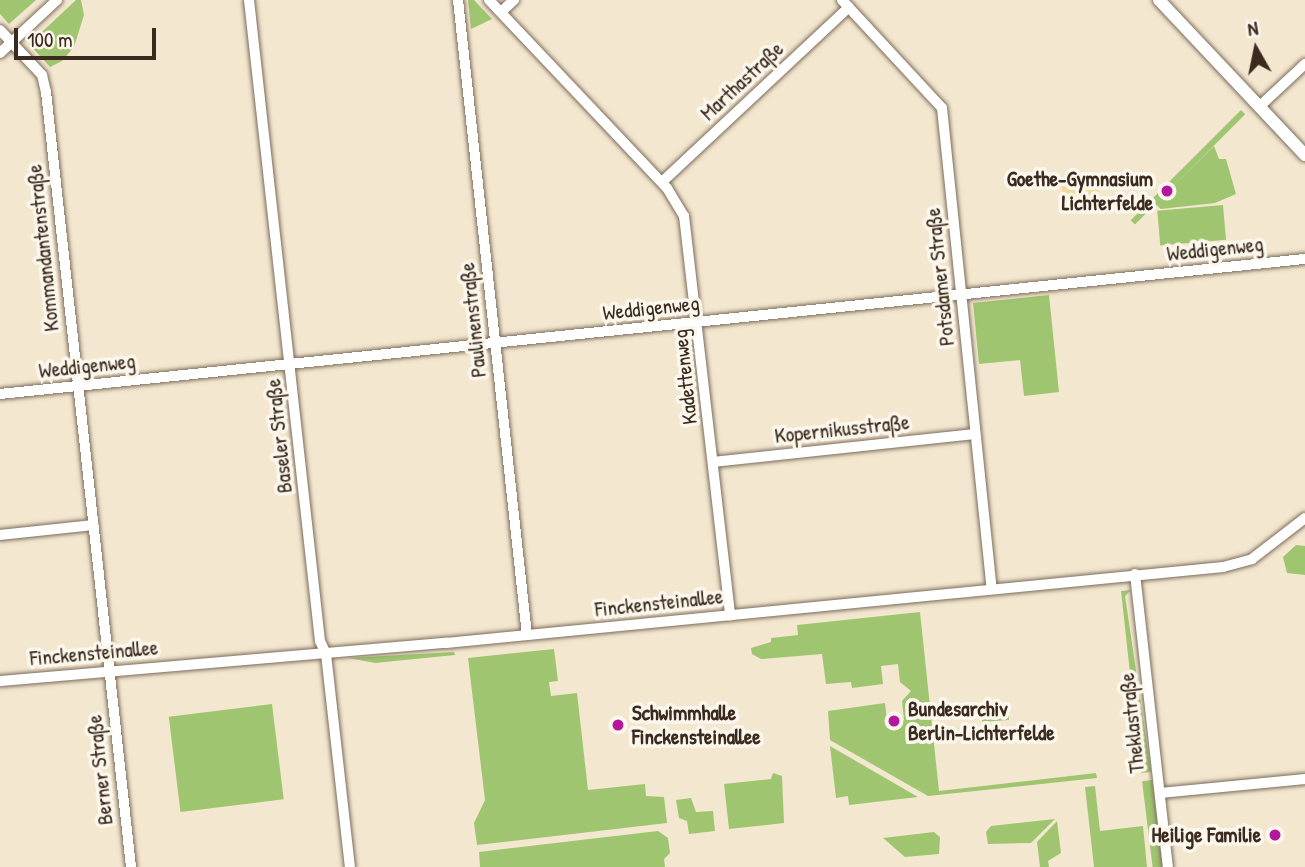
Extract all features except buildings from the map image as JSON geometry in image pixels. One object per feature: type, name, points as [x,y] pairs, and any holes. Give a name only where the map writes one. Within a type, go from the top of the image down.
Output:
[{"type":"main road","points":[[1159,0],[1305,155]]},
{"type":"street","points":[[0,53],[57,0]]},
{"type":"street","name":"Baseler Straße","points":[[249,0],[320,641],[326,654],[350,867]]},
{"type":"street","name":"Paulinenstraße","points":[[458,0],[527,635]]},
{"type":"street","name":"Kadettenweg","points":[[489,0],[662,183],[688,228],[730,615]]},
{"type":"street","points":[[501,12],[514,0]]},
{"type":"street","name":"Marthastraße","points":[[662,183],[845,4]]},
{"type":"street","name":"Potsdamer Straße","points":[[845,4],[942,108],[992,588]]},
{"type":"street","name":"Kommandantenstraße","points":[[0,30],[42,75],[46,92],[108,670]]},
{"type":"street","points":[[1260,106],[1305,64]]},
{"type":"street","name":"Weddigenweg","points":[[0,394],[1305,259]]},
{"type":"street","name":"Kopernikusstraße","points":[[713,462],[975,434]]},
{"type":"street","name":"Finckensteinallee","points":[[0,681],[326,654],[1223,567],[1252,559],[1303,524]]},
{"type":"street","points":[[0,535],[93,526]]},
{"type":"street","name":"Theklastraße","points":[[1135,574],[1168,867]]},
{"type":"street","name":"Berner Straße","points":[[108,670],[131,867]]},
{"type":"street","points":[[1160,793],[1305,779]]},
{"type":"green space","points":[[0,0],[36,0],[9,24],[0,14]]},
{"type":"green space","points":[[76,0],[81,0],[84,15],[74,47],[62,61],[50,67],[29,44]]},
{"type":"green space","points":[[468,0],[474,0],[492,19],[471,29]]},
{"type":"green space","points":[[1241,110],[1245,114],[1135,225],[1131,220]]},
{"type":"green space","points":[[1214,146],[1219,159],[1226,159],[1236,194],[1215,203],[1161,209],[1155,204]]},
{"type":"green space","points":[[1123,174],[1133,176],[1134,182],[1099,189],[1097,177]]},
{"type":"green space","points":[[1223,205],[1226,240],[1160,246],[1157,211]]},
{"type":"green space","points":[[1049,295],[1059,392],[1024,396],[1020,360],[979,364],[973,303]]},
{"type":"green space","points":[[1296,545],[1305,546],[1305,575],[1287,573],[1283,557]]},
{"type":"green space","points":[[1131,590],[1125,596],[1151,772],[1141,773],[1121,591]]},
{"type":"green space","points":[[920,612],[939,791],[1096,773],[1097,778],[928,796],[830,740],[828,711],[885,703],[887,722],[904,720],[902,701],[911,691],[900,682],[898,664],[881,666],[883,684],[852,688],[851,682],[826,684],[822,654],[761,659],[752,654],[751,648],[771,642],[771,638],[798,635],[797,625]]},
{"type":"green space","points":[[554,649],[558,681],[549,682],[551,696],[577,693],[588,790],[645,784],[646,796],[664,797],[667,823],[477,845],[474,823],[485,800],[468,658]]},
{"type":"green space","points":[[454,652],[455,655],[375,663],[349,658]]},
{"type":"green space","points":[[272,704],[284,799],[180,812],[169,717]]},
{"type":"green space","points":[[1008,705],[1009,720],[982,722],[981,707]]},
{"type":"green space","points":[[830,746],[918,797],[849,805],[848,796],[836,798]]},
{"type":"green space","points":[[773,773],[782,776],[784,823],[729,829],[724,784],[771,779]]},
{"type":"green space","points":[[1152,780],[1163,867],[1153,867],[1142,781]]},
{"type":"green space","points":[[1095,786],[1100,831],[1143,826],[1147,867],[1094,867],[1085,787]]},
{"type":"green space","points":[[691,798],[696,812],[713,811],[715,831],[689,834],[687,821],[679,818],[676,800]]},
{"type":"green space","points":[[1055,819],[1031,843],[988,844],[986,832],[991,826]]},
{"type":"green space","points":[[1057,821],[1061,853],[1048,861],[1049,867],[1040,867],[1037,842]]},
{"type":"green space","points":[[658,831],[668,838],[670,853],[664,859],[665,867],[480,867],[479,852]]},
{"type":"green space","points":[[934,832],[940,837],[939,854],[905,857],[883,838]]},
{"type":"sand","points":[[1097,173],[1099,194],[1063,197],[1061,176]]},
{"type":"place","name":"Goethe-Gymnasium Lichterfelde","points":[[1167,191]]},
{"type":"place","name":"Bundesarchiv Berlin-Lichterfelde","points":[[894,721]]},
{"type":"place","name":"Schwimmhalle Finckensteinallee","points":[[618,725]]},
{"type":"place","name":"Heilige Familie","points":[[1275,835]]}]
